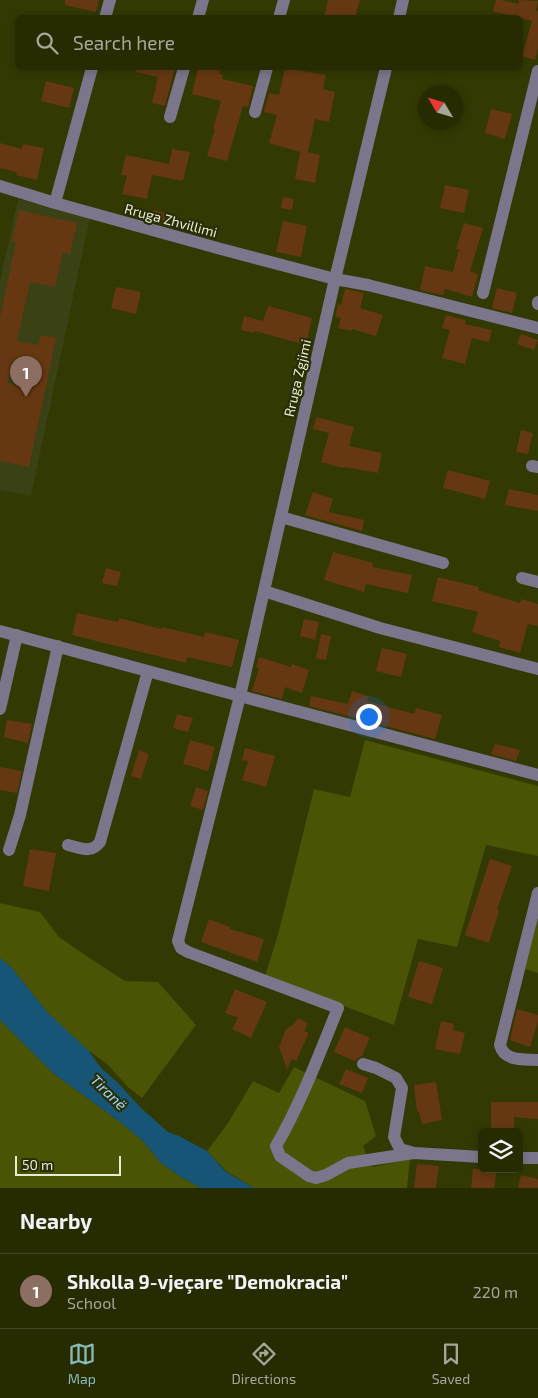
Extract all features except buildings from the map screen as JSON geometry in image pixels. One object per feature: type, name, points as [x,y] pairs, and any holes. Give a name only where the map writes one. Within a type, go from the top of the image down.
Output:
[{"type":"street","points":[[106,15],[110,0]]},
{"type":"street","points":[[199,15],[203,0]]},
{"type":"street","points":[[280,15],[284,0]]},
{"type":"street","points":[[399,15],[403,0]]},
{"type":"street","points":[[55,203],[91,70]]},
{"type":"street","points":[[170,117],[183,70]]},
{"type":"street","points":[[255,112],[266,70]]},
{"type":"street","name":"Rruga Zgjimi","points":[[386,70],[240,696],[178,941],[181,948],[188,952],[338,1008],[315,1065],[276,1146],[280,1156],[309,1176],[316,1178],[326,1175],[348,1163],[414,1153]]},
{"type":"street","points":[[482,293],[538,71]]},
{"type":"street","name":"Rruga Zhvillimi","points":[[0,186],[55,203],[336,279],[368,285],[538,328]]},
{"type":"street","points":[[281,518],[443,562]]},
{"type":"street","points":[[522,578],[538,582]]},
{"type":"street","points":[[264,591],[380,628],[538,669]]},
{"type":"street","points":[[0,631],[538,775]]},
{"type":"street","points":[[0,709],[17,635]]},
{"type":"street","points":[[9,850],[20,816],[58,646]]},
{"type":"street","points":[[68,845],[92,850],[100,842],[148,671]]},
{"type":"street","points":[[538,893],[500,1045],[501,1051],[510,1058],[538,1060]]},
{"type":"street","points":[[363,1064],[396,1078],[402,1088],[394,1137],[400,1149],[414,1153],[478,1156]]},
{"type":"street","points":[[523,1158],[538,1158]]},
{"type":"shaded area","points":[[18,199],[90,217],[31,496],[0,490],[0,281]]},
{"type":"shaded area","points":[[365,740],[538,786],[538,856],[486,845],[457,947],[418,939],[394,1025],[265,976],[279,931],[314,789],[350,797]]},
{"type":"shaded area","points":[[0,903],[40,912],[59,937],[125,981],[158,982],[196,1025],[142,1098],[128,1087],[107,1064],[65,1030],[48,1013],[11,967],[0,958]]},
{"type":"shaded area","points":[[538,918],[538,973],[525,969]]},
{"type":"shaded area","points":[[0,1020],[53,1073],[143,1141],[161,1163],[201,1188],[0,1188]]},
{"type":"shaded area","points":[[294,1067],[365,1101],[376,1136],[363,1146],[372,1167],[410,1159],[407,1188],[254,1188],[226,1171],[207,1151],[228,1123],[253,1081],[279,1093]]},
{"type":"water","name":"Tiranë","points":[[0,958],[11,967],[48,1013],[89,1051],[101,1068],[140,1107],[168,1132],[207,1151],[226,1172],[254,1188],[201,1188],[181,1177],[161,1163],[143,1141],[120,1122],[53,1073],[0,1020]]},
{"type":"place","name":"Shkolla 9-vjeçare \"Demokracia\"","points":[[26,397]]}]
